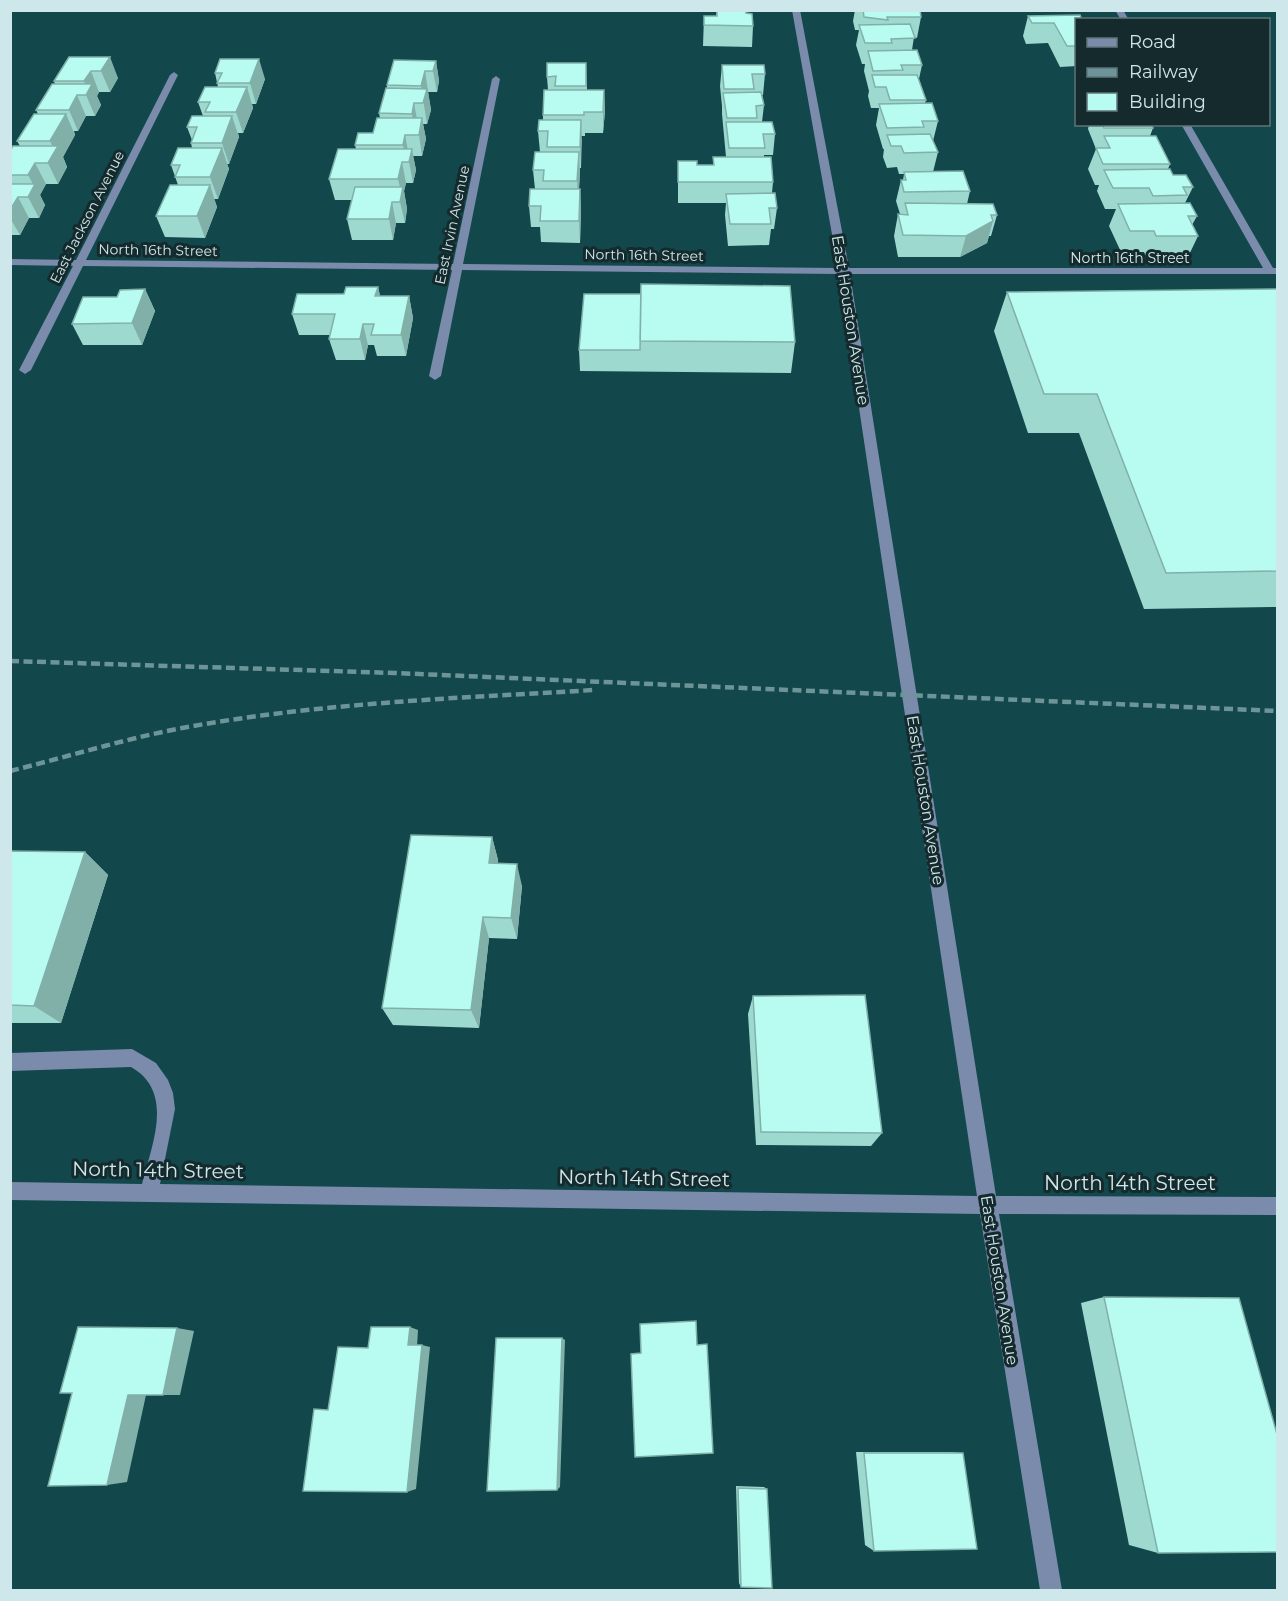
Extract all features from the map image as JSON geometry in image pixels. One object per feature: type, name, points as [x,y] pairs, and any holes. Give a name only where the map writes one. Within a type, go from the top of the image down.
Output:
[{"type":"street","name":"East Houston Avenue","points":[[796,10],[844,271],[988,1206],[1051,1590]]},
{"type":"street","name":"East Jackson Avenue","points":[[25,370],[174,75]]},
{"type":"street","name":"East Irvin Avenue","points":[[435,376],[496,79]]},
{"type":"street","points":[[1186,126],[1274,272]]},
{"type":"street","name":"North 16th Street","points":[[10,262],[844,271],[1274,272]]},
{"type":"street","points":[[10,1062],[132,1058],[144,1063],[158,1077],[166,1101],[149,1192]]},
{"type":"street","name":"North 14th Street","points":[[10,1191],[988,1206],[1278,1206]]},
{"type":"building","points":[[717,10],[746,10],[746,13],[752,14],[753,26],[704,25],[704,16],[717,16]]},
{"type":"building","points":[[863,10],[920,10],[921,17],[887,17],[888,20],[864,17]]},
{"type":"building","points":[[1080,15],[1081,18],[1075,18],[1075,46],[1067,46],[1054,23],[1032,23],[1028,16]]},
{"type":"building","points":[[910,24],[915,38],[891,39],[892,43],[865,43],[859,25]]},
{"type":"building","points":[[917,50],[922,65],[901,65],[903,70],[873,71],[868,51]]},
{"type":"building","points":[[69,57],[110,57],[101,71],[91,71],[84,81],[54,81]]},
{"type":"building","points":[[220,59],[259,59],[250,83],[217,83],[222,73],[215,73]]},
{"type":"building","points":[[394,60],[436,61],[433,71],[425,71],[421,86],[387,85]]},
{"type":"building","points":[[547,63],[586,63],[586,86],[555,86],[556,76],[547,77]]},
{"type":"building","points":[[722,65],[764,65],[765,74],[752,74],[754,89],[724,89]]},
{"type":"building","points":[[872,75],[917,75],[926,100],[890,100],[886,87],[875,87]]},
{"type":"building","points":[[52,84],[92,84],[86,95],[77,95],[69,110],[36,110]]},
{"type":"building","points":[[205,87],[247,87],[236,112],[205,112],[210,102],[198,102]]},
{"type":"building","points":[[386,88],[427,89],[423,103],[414,103],[412,114],[379,113]]},
{"type":"building","points":[[544,90],[604,90],[603,112],[584,112],[584,115],[543,115]]},
{"type":"building","points":[[761,92],[764,105],[756,106],[757,118],[727,118],[723,93]]},
{"type":"building","points":[[932,103],[938,121],[922,121],[924,127],[887,128],[879,104]]},
{"type":"building","points":[[34,114],[66,114],[50,141],[17,141]]},
{"type":"building","points":[[192,116],[232,116],[222,143],[191,143],[197,127],[187,127]]},
{"type":"building","points":[[377,118],[422,118],[419,135],[405,135],[403,145],[355,145],[358,133],[373,133]]},
{"type":"building","points":[[539,120],[581,120],[580,147],[547,147],[548,131],[538,131]]},
{"type":"building","points":[[726,122],[772,122],[775,134],[763,134],[765,148],[729,148]]},
{"type":"building","points":[[1103,126],[1152,126],[1153,128],[1104,128]]},
{"type":"building","points":[[930,134],[938,152],[904,153],[901,146],[891,146],[887,135]]},
{"type":"building","points":[[1104,136],[1156,136],[1170,164],[1103,164],[1096,148],[1110,148]]},
{"type":"building","points":[[13,146],[58,146],[48,163],[35,163],[28,175],[10,175],[10,151]]},
{"type":"building","points":[[178,148],[222,148],[210,177],[175,177],[180,165],[171,165]]},
{"type":"building","points":[[338,149],[412,149],[409,162],[402,162],[398,179],[329,179]]},
{"type":"building","points":[[535,152],[579,152],[577,181],[543,181],[544,170],[533,170]]},
{"type":"building","points":[[713,157],[771,157],[773,182],[678,182],[678,161],[697,161],[697,165],[714,165]]},
{"type":"building","points":[[1170,169],[1173,175],[1186,175],[1193,187],[1183,187],[1187,195],[1153,196],[1149,188],[1113,188],[1104,170]]},
{"type":"building","points":[[963,171],[970,191],[904,192],[901,180],[906,180],[904,172]]},
{"type":"building","points":[[10,184],[35,184],[28,197],[18,197],[10,210]]},
{"type":"building","points":[[170,185],[210,185],[197,216],[156,216]]},
{"type":"building","points":[[355,187],[403,187],[400,202],[392,202],[389,219],[347,219]]},
{"type":"building","points":[[530,189],[580,189],[579,221],[540,221],[541,206],[529,206]]},
{"type":"building","points":[[775,193],[777,208],[769,208],[771,224],[730,224],[726,194]]},
{"type":"building","points":[[905,203],[993,204],[997,215],[991,215],[993,221],[966,236],[903,235],[898,214],[908,215]]},
{"type":"building","points":[[1190,203],[1197,216],[1188,216],[1198,236],[1156,236],[1154,231],[1130,231],[1118,204]]},
{"type":"building","points":[[641,284],[790,286],[795,342],[640,341]]},
{"type":"building","points":[[346,287],[378,287],[375,296],[409,296],[401,335],[371,335],[374,324],[363,324],[360,339],[329,339],[335,314],[292,314],[297,294],[344,294]]},
{"type":"building","points":[[145,289],[132,323],[72,324],[83,297],[117,297],[120,290]]},
{"type":"building","points":[[1278,289],[1278,571],[1166,573],[1097,394],[1044,394],[1007,292]]},
{"type":"building","points":[[584,294],[641,294],[640,350],[579,350]]},
{"type":"building","points":[[411,835],[492,837],[489,863],[517,864],[511,918],[483,917],[471,1010],[382,1008]]},
{"type":"building","points":[[10,851],[85,852],[34,1006],[10,1005]]},
{"type":"building","points":[[865,995],[882,1133],[761,1132],[753,996]]},
{"type":"building","points":[[1104,1297],[1239,1298],[1278,1438],[1278,1552],[1158,1553]]},
{"type":"building","points":[[696,1321],[697,1345],[707,1344],[713,1453],[635,1457],[631,1354],[641,1353],[640,1324]]},
{"type":"building","points":[[78,1327],[177,1328],[163,1395],[128,1395],[107,1485],[48,1486],[72,1393],[60,1393]]},
{"type":"building","points":[[371,1327],[410,1327],[408,1345],[422,1345],[407,1492],[303,1491],[314,1409],[328,1410],[338,1347],[368,1348]]},
{"type":"building","points":[[496,1338],[562,1338],[557,1490],[487,1491]]},
{"type":"building","points":[[864,1453],[963,1453],[977,1549],[874,1551]]},
{"type":"building","points":[[738,1488],[767,1489],[772,1588],[741,1587]]},
{"type":"railway","points":[[10,661],[395,673],[1278,711]]},
{"type":"railway","points":[[10,771],[139,737],[233,720],[336,707],[594,690]]}]
